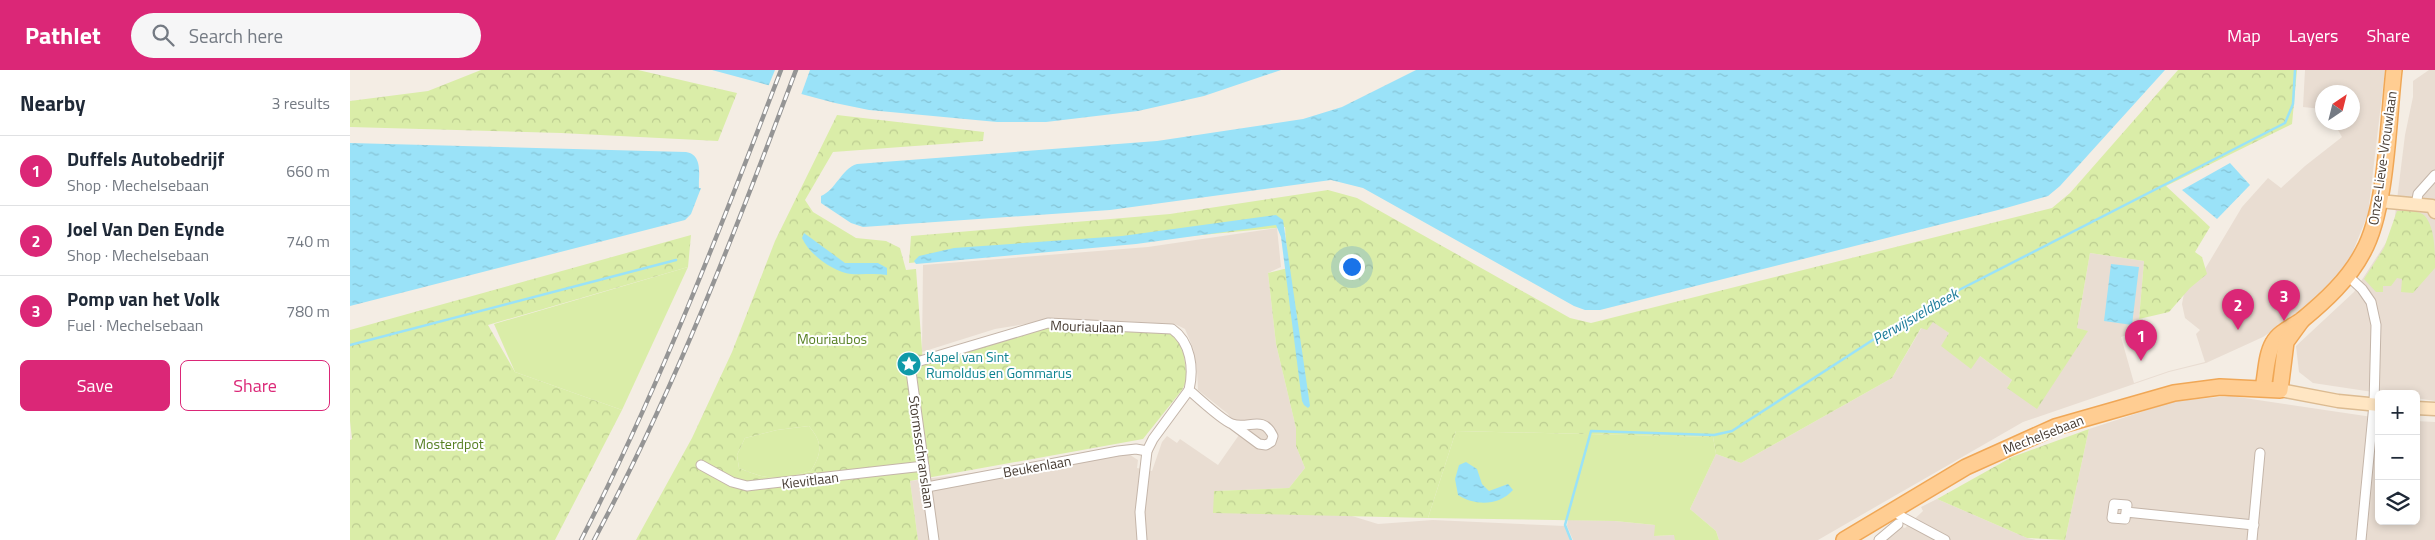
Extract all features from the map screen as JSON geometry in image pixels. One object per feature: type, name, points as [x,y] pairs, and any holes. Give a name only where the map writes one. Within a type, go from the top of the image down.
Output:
[{"type":"main road","name":"Onze-Lieve-Vrouwlaan","points":[[2302,320],[2348,276],[2363,252],[2374,227],[2379,201],[2394,70]]},
{"type":"main road","points":[[2379,201],[2434,208]]},
{"type":"main road","points":[[2302,320],[2286,342],[2280,390],[2375,405]]},
{"type":"main road","points":[[2263,388],[2272,344],[2280,335],[2302,320]]},
{"type":"main road","name":"Mechelsebaan","points":[[1844,540],[1896,517],[1966,467],[2054,427],[2174,393],[2220,387],[2280,390]]},
{"type":"main road","points":[[2420,408],[2435,409]]},
{"type":"street","points":[[2416,205],[2418,194],[2435,175]]},
{"type":"street","points":[[2348,276],[2362,289],[2371,302],[2376,325],[2376,390]]},
{"type":"street","name":"Mouriaulaan","points":[[910,364],[1048,323],[1172,329],[1181,335],[1190,358],[1192,377],[1189,390]]},
{"type":"street","name":"Stormsschranslaan","points":[[910,364],[934,540]]},
{"type":"street","points":[[1142,540],[1140,512],[1147,451],[1153,439],[1189,390],[1232,424]]},
{"type":"street","points":[[2361,540],[2375,414]]},
{"type":"street","points":[[1136,449],[1153,439]]},
{"type":"street","name":"Beukenlaan","points":[[927,487],[1136,449],[1147,451]]},
{"type":"street","points":[[2252,540],[2260,453]]},
{"type":"street","name":"Kievitlaan","points":[[701,465],[732,482],[747,486],[924,466]]},
{"type":"street","points":[[2126,512],[2254,525]]},
{"type":"street","points":[[1896,517],[1902,518],[1945,540]]},
{"type":"street","name":"Mechelsebaan","points":[[1879,540],[1896,517]]},
{"type":"shaded area","points":[[2305,70],[2385,70],[2368,214],[2347,266],[2301,311],[2263,337],[2206,363],[2169,372],[2023,422],[1818,540],[1719,540],[1716,531],[1690,509],[1716,454],[1741,463],[1892,378],[1922,327],[1933,321],[1949,333],[1942,346],[1980,356],[2012,380],[2007,388],[2087,332],[2077,328],[2090,253],[2144,261],[2139,319],[2143,319],[2141,330],[2121,337],[2134,383],[2169,371],[2205,362],[2196,334],[2200,330],[2185,318],[2182,304],[2185,288],[2202,274],[2242,207],[2268,178],[2281,188],[2342,137],[2338,130],[2360,130],[2360,85],[2315,85],[2315,108],[2303,107]]},
{"type":"shaded area","points":[[2429,70],[2435,70],[2435,401],[2420,399],[2420,390],[2375,390],[2375,392],[2313,383],[2299,372],[2296,346],[2354,292],[2393,232],[2405,135],[2413,97],[2413,81]]},
{"type":"shaded area","points":[[1277,228],[1281,267],[1268,273],[1276,344],[1296,428],[1296,446],[1305,468],[1289,488],[1214,491],[1289,513],[1352,516],[1378,524],[1433,520],[1565,526],[1571,540],[918,540],[910,481],[1127,453],[1138,460],[1137,468],[1152,471],[1162,442],[1167,436],[1177,443],[1180,439],[1218,465],[1239,435],[1228,414],[1198,390],[1193,348],[1185,329],[1175,324],[1117,321],[1044,321],[995,329],[922,352],[923,265],[1148,247]]},
{"type":"shaded area","points":[[2231,396],[2375,417],[2375,525],[2420,525],[2420,421],[2435,422],[2435,540],[2065,540],[2089,429],[2175,401]]},
{"type":"shaded area","points":[[1937,499],[2027,538],[2036,540],[1887,540],[1902,527],[1905,528],[1923,511],[1921,507]]},
{"type":"shaded area","points":[[1568,520],[1615,521],[1655,525],[1655,536],[1675,535],[1675,540],[1573,540],[1567,526]]},
{"type":"green space","points":[[481,70],[638,70],[737,93],[718,141],[561,133],[350,127],[350,101],[428,91]]},
{"type":"green space","points":[[2178,70],[2297,70],[2292,124],[2166,186],[2210,227],[2195,252],[2202,257],[2207,274],[2190,288],[2169,312],[2139,319],[2144,261],[2090,253],[2077,328],[2088,331],[2037,409],[2007,388],[2012,380],[1980,356],[1971,369],[1941,346],[1949,333],[1933,322],[1927,330],[1921,328],[1892,378],[1741,463],[1716,454],[1713,437],[1456,431],[1428,518],[1213,513],[1214,491],[1289,488],[1305,468],[1296,446],[1296,428],[1276,344],[1268,273],[1288,268],[1285,227],[909,263],[911,236],[1170,214],[1328,190],[1357,198],[1570,318],[1591,323],[2052,208],[2070,193]]},
{"type":"green space","name":"Mouriaubos","points":[[837,115],[984,132],[983,141],[833,152],[805,200],[813,212],[856,238],[886,241],[900,248],[906,270],[916,269],[923,363],[1043,328],[1170,332],[1178,340],[1184,355],[1187,380],[1182,390],[1143,439],[910,481],[918,540],[636,540],[692,438],[732,352],[775,241]],"holes":[[[809,426],[819,443],[819,453],[811,471],[775,478],[739,468],[737,455],[745,438],[777,430]]]},
{"type":"green space","points":[[2397,211],[2418,212],[2428,220],[2434,239],[2435,268],[2413,293],[2401,292],[2402,279],[2397,278],[2391,286],[2383,286],[2383,292],[2376,292],[2364,279],[2384,248]]},
{"type":"green space","name":"Mosterdpot","points":[[691,235],[688,267],[488,325],[515,372],[622,410],[555,540],[350,540],[350,440],[352,439],[350,421],[350,330]]},
{"type":"green space","points":[[688,267],[622,410],[515,372],[494,324]]},
{"type":"green space","points":[[809,426],[819,443],[819,453],[811,471],[775,478],[739,468],[737,455],[745,438],[777,430]]},
{"type":"green space","points":[[2089,429],[2065,540],[2027,538],[1937,499],[2012,457]]},
{"type":"green space","points":[[1456,431],[1713,437],[1716,454],[1690,509],[1716,531],[1719,540],[1675,540],[1674,535],[1654,536],[1655,525],[1615,521],[1428,518]]},
{"type":"water","points":[[712,70],[1281,70],[1204,96],[1138,111],[1046,122],[997,122],[869,110],[835,103]]},
{"type":"water","points":[[1416,70],[2165,70],[2060,186],[2048,196],[1600,310],[1585,310],[1574,306],[1363,188],[1331,180],[1110,210],[863,227],[851,223],[821,203],[821,196],[831,189],[847,170],[857,164],[1157,141],[1303,119],[1342,107]]},
{"type":"water","points":[[350,143],[686,152],[692,154],[698,162],[699,188],[701,188],[691,214],[685,220],[350,306]]},
{"type":"water","points":[[2230,163],[2250,185],[2217,219],[2182,190]]},
{"type":"water","points":[[1276,215],[1283,220],[1310,406],[1308,408],[1302,401],[1281,237],[1276,225],[1136,244],[916,264],[914,261],[919,256],[954,248],[1122,236]]},
{"type":"water","points":[[804,233],[845,263],[878,263],[887,268],[887,275],[844,273],[829,266],[805,244],[802,238]]},
{"type":"water","points":[[2111,264],[2139,267],[2132,325],[2104,321]]},
{"type":"water","points":[[1466,462],[1477,469],[1482,484],[1489,491],[1508,484],[1513,490],[1501,499],[1487,503],[1472,501],[1458,495],[1455,479],[1459,465]]},
{"type":"pier","points":[[775,70],[810,70],[801,95],[768,87]]},
{"type":"waterway","name":"Perwijsveldbeek","points":[[1571,540],[1565,525],[1591,431],[1714,435],[1732,431],[1916,312],[2285,123],[2293,104],[2295,70]]},
{"type":"waterway","points":[[350,345],[676,260]]},
{"type":"railway","points":[[581,540],[637,425],[662,367],[735,190],[781,70]]},
{"type":"railway","points":[[594,540],[678,367],[751,190],[796,70]]},
{"type":"place","name":"Pomp van het Volk","points":[[2284,321]]},
{"type":"place","name":"Joel Van Den Eynde","points":[[2238,330]]},
{"type":"place","name":"Duffels Autobedrijf","points":[[2141,361]]},
{"type":"place","name":"Kapel van Sint Rumoldus en Gommarus","points":[[909,364]]}]
